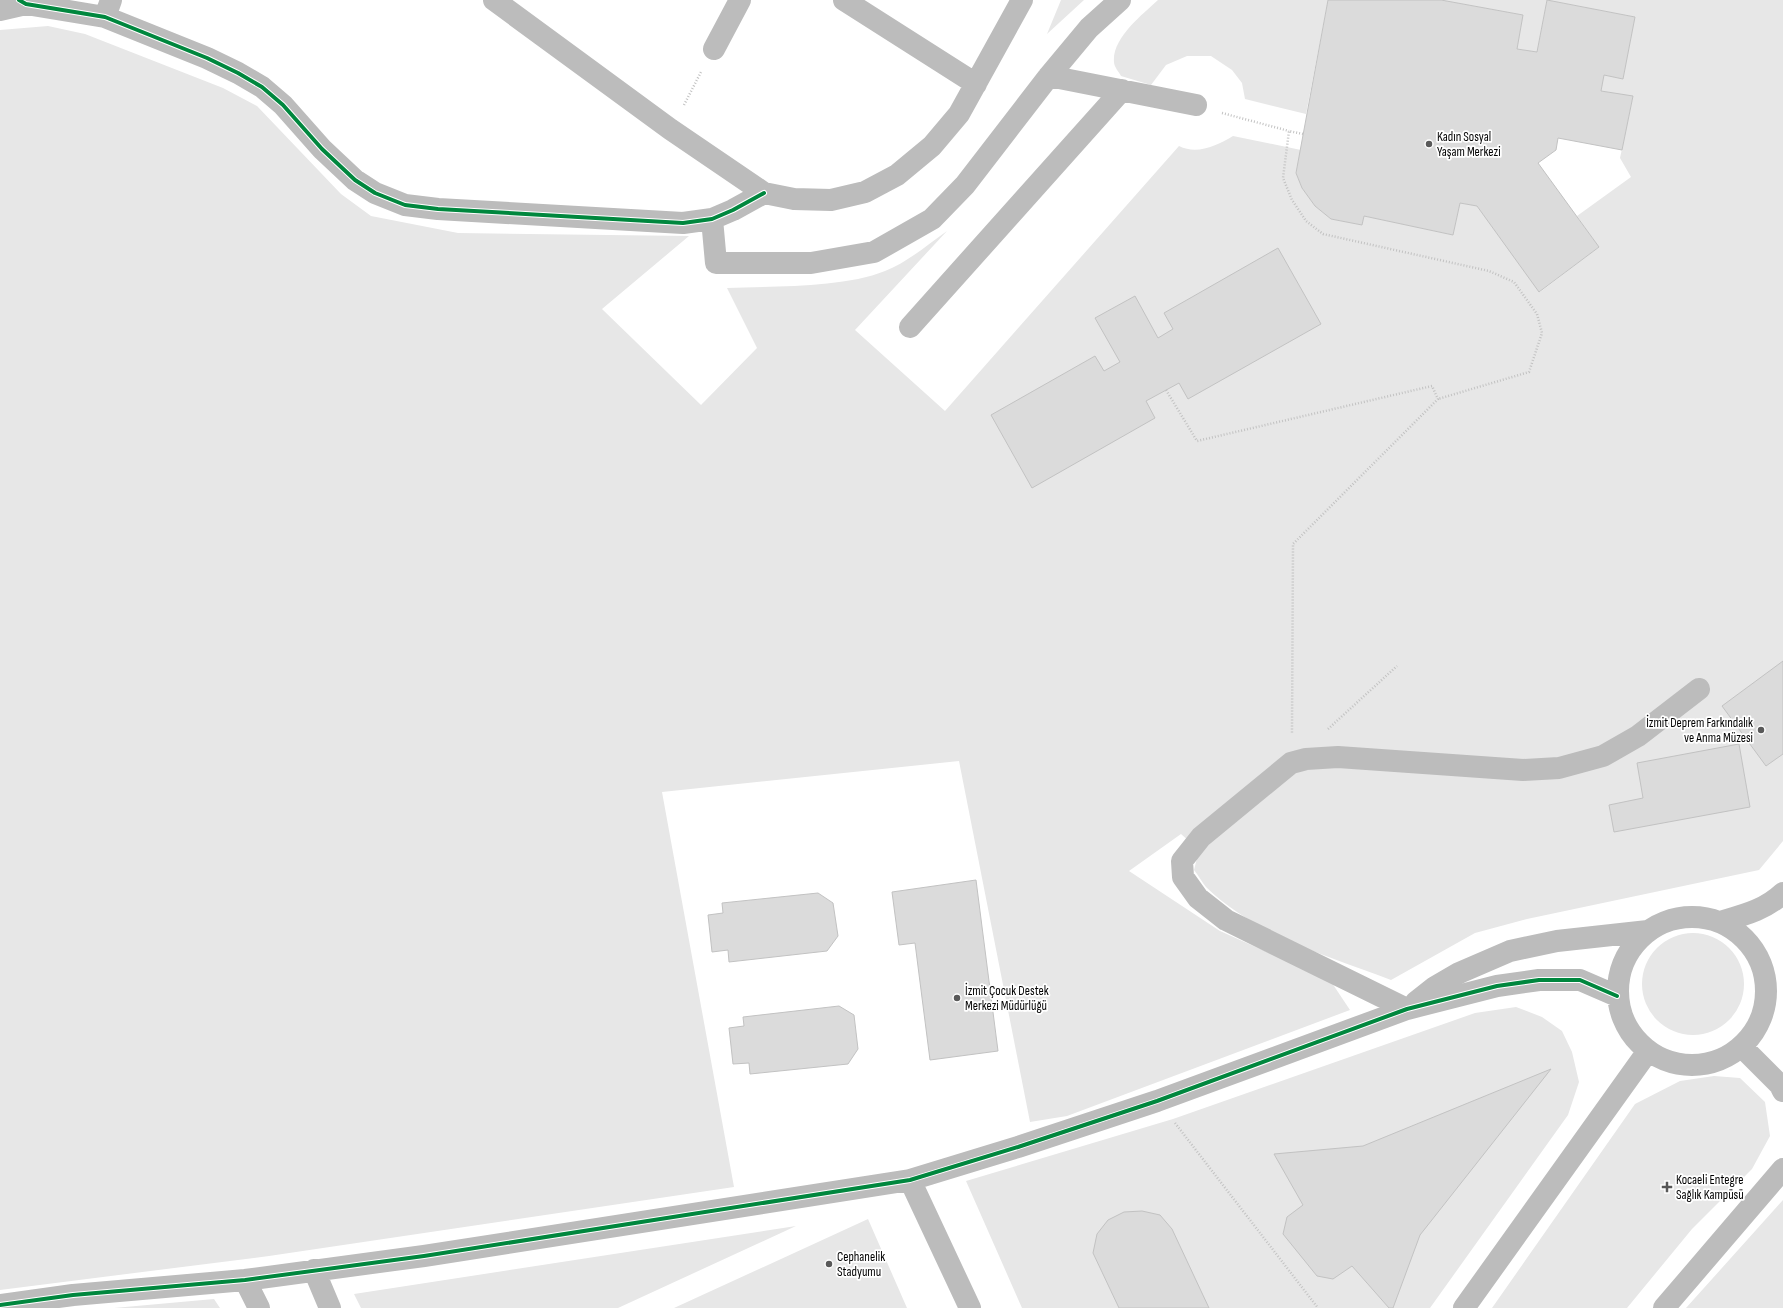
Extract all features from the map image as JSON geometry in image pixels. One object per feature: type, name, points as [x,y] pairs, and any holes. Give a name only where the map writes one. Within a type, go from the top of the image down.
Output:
[{"type":"street","points":[[494,0],[670,129],[764,192],[794,199],[831,200],[865,192],[897,175],[932,146],[959,114],[1022,0]]},
{"type":"street","points":[[714,49],[740,0]]},
{"type":"street","points":[[844,0],[976,84]]},
{"type":"street","points":[[712,219],[716,263],[811,263],[874,252],[932,219],[965,186],[1049,76],[1089,28],[1120,0]]},
{"type":"street","points":[[0,10],[22,2],[108,9],[262,87],[284,105],[322,149],[355,180],[375,193],[405,205],[438,209],[682,223],[712,219],[733,210],[764,192]]},
{"type":"street","points":[[1049,76],[1196,106]]},
{"type":"street","points":[[910,327],[1122,90]]},
{"type":"street","points":[[1407,1009],[1226,920],[1198,898],[1183,877],[1182,861],[1202,837],[1291,763],[1306,759],[1338,757],[1523,770],[1558,768],[1603,756],[1638,736],[1699,689]]},
{"type":"street","points":[[1720,922],[1752,913],[1774,902],[1783,893]]},
{"type":"street","points":[[1766,1003],[1766,978],[1758,954],[1742,934],[1720,922],[1695,916],[1670,919],[1648,931],[1630,949],[1620,972],[1617,996],[1622,1020],[1634,1040],[1660,1059],[1675,1064],[1699,1066],[1722,1060],[1742,1047],[1758,1027],[1766,1003],[1783,978]]},
{"type":"street","points":[[1407,1009],[1435,987],[1459,973],[1510,950],[1557,941],[1648,931]]},
{"type":"street","points":[[0,1305],[73,1295],[245,1280],[424,1256],[910,1180],[1018,1147],[1157,1101],[1407,1009],[1497,986],[1539,980],[1580,980],[1617,996]]},
{"type":"street","points":[[1742,1047],[1780,1085],[1783,1091]]},
{"type":"street","points":[[1464,1308],[1648,1051]]},
{"type":"street","points":[[1664,1308],[1783,1169]]},
{"type":"street","points":[[910,1180],[970,1308]]},
{"type":"street","points":[[314,1270],[330,1308]]},
{"type":"street","points":[[245,1280],[258,1308]]},
{"type":"path","points":[[670,129],[714,49]]},
{"type":"path","points":[[1196,106],[1303,134]]},
{"type":"path","points":[[1289,131],[1283,178],[1292,200],[1306,221],[1322,234],[1489,271],[1514,282],[1536,314],[1542,333],[1529,372],[1438,399],[1293,544],[1291,763]]},
{"type":"path","points":[[1166,390],[1197,440],[1432,386],[1438,399]]},
{"type":"path","points":[[1326,730],[1397,666]]},
{"type":"path","points":[[1157,1101],[1318,1308]]},
{"type":"shaded area","points":[[1061,0],[1084,0],[1047,34]]},
{"type":"shaded area","points":[[1158,0],[1328,0],[1306,114],[1245,99],[1242,83],[1232,70],[1211,56],[1187,56],[1166,65],[1151,85],[1121,76],[1114,64],[1118,44],[1129,28]]},
{"type":"shaded area","points":[[1441,0],[1547,0],[1537,52],[1517,49],[1523,15]]},
{"type":"shaded area","points":[[1547,0],[1783,0],[1783,841],[1759,870],[1527,919],[1475,933],[1391,980],[1294,943],[1247,919],[1206,887],[1194,870],[1199,850],[1181,834],[1129,871],[1220,931],[1330,980],[1350,1010],[1067,1116],[1030,1122],[959,761],[662,792],[734,1187],[269,1256],[0,1290],[0,30],[48,26],[85,34],[223,88],[257,106],[341,194],[371,216],[458,233],[689,236],[602,309],[701,405],[757,348],[727,288],[808,285],[849,281],[868,277],[902,263],[947,231],[855,330],[945,411],[1179,146],[1193,150],[1206,148],[1233,136],[1301,150],[1296,173],[1302,188],[1315,206],[1331,219],[1362,225],[1364,216],[1453,235],[1460,203],[1477,206],[1540,292],[1599,247],[1577,216],[1631,177],[1620,158],[1633,97],[1601,91],[1604,75],[1623,79],[1635,17]]},
{"type":"shaded area","points":[[1693,933],[1712,937],[1729,948],[1740,965],[1744,984],[1740,1003],[1729,1020],[1712,1031],[1693,1035],[1674,1031],[1657,1020],[1646,1003],[1642,984],[1646,965],[1657,948],[1674,937]]},
{"type":"shaded area","points":[[1516,1007],[1542,1017],[1562,1031],[1572,1052],[1579,1082],[1568,1115],[1430,1308],[1022,1308],[966,1181],[1173,1119],[1475,1013]]},
{"type":"shaded area","points":[[1714,1076],[1740,1078],[1765,1102],[1770,1136],[1752,1169],[1692,1229],[1627,1308],[1492,1308],[1635,1104],[1680,1081]]},
{"type":"shaded area","points":[[1783,1200],[1783,1308],[1686,1308]]},
{"type":"shaded area","name":"Cephanelik Stadyumu","points":[[868,1219],[907,1308],[674,1308]]},
{"type":"shaded area","points":[[796,1226],[618,1308],[361,1308],[354,1294]]},
{"type":"shaded area","points":[[214,1299],[220,1308],[114,1308]]},
{"type":"building","name":"Kadın Sosyal Yaşam Merkezi","points":[[1328,0],[1441,0],[1523,15],[1517,49],[1537,52],[1547,0],[1635,17],[1623,79],[1604,75],[1601,91],[1633,96],[1622,150],[1558,138],[1556,150],[1538,163],[1599,247],[1539,292],[1477,206],[1460,203],[1453,235],[1364,216],[1362,225],[1331,219],[1315,206],[1302,188],[1296,173]]},
{"type":"building","points":[[1278,248],[1321,324],[1188,399],[1179,383],[1146,401],[1155,418],[1032,488],[991,415],[1095,356],[1104,371],[1120,362],[1095,318],[1135,296],[1158,338],[1173,329],[1164,313]]},
{"type":"building","name":"İzmit Deprem Farkındalık ve Anma Müzesi","points":[[1783,661],[1783,754],[1766,766],[1722,706]]},
{"type":"building","points":[[1739,744],[1750,807],[1614,832],[1609,805],[1643,798],[1637,763]]},
{"type":"building","name":"İzmit Çocuk Destek Merkezi Müdürlüğü","points":[[976,880],[998,1051],[930,1060],[915,943],[899,945],[892,892]]},
{"type":"building","points":[[818,893],[833,903],[838,936],[827,951],[729,962],[728,950],[712,952],[708,915],[723,913],[722,903]]},
{"type":"building","points":[[839,1006],[854,1015],[858,1049],[848,1064],[750,1074],[749,1063],[733,1064],[729,1028],[744,1026],[743,1017]]},
{"type":"building","points":[[1551,1069],[1420,1235],[1393,1308],[1389,1308],[1352,1266],[1333,1279],[1317,1276],[1283,1234],[1287,1217],[1303,1205],[1274,1154],[1363,1146]]},
{"type":"building","points":[[1142,1211],[1160,1215],[1172,1229],[1209,1308],[1119,1308],[1093,1253],[1097,1234],[1108,1220],[1124,1212]]},
{"type":"cycle path","points":[[19,0],[26,4],[105,17],[207,58],[238,73],[262,87],[283,105],[322,149],[355,180],[375,193],[405,205],[438,209],[683,223],[712,219],[733,210],[764,193]]},
{"type":"cycle path","points":[[0,1305],[73,1295],[245,1280],[424,1256],[910,1180],[1018,1147],[1157,1101],[1407,1009],[1497,986],[1539,980],[1580,980],[1617,996]]},
{"type":"place","name":"Kadın Sosyal Yaşam Merkezi","points":[[1429,144]]},
{"type":"place","name":"İzmit Deprem Farkındalık ve Anma Müzesi","points":[[1761,730]]},
{"type":"place","name":"İzmit Çocuk Destek Merkezi Müdürlüğü","points":[[957,998]]},
{"type":"place","name":"Kocaeli Entegre Sağlık Kampüsü","points":[[1667,1187]]},
{"type":"place","name":"Cephanelik Stadyumu","points":[[829,1264]]}]
